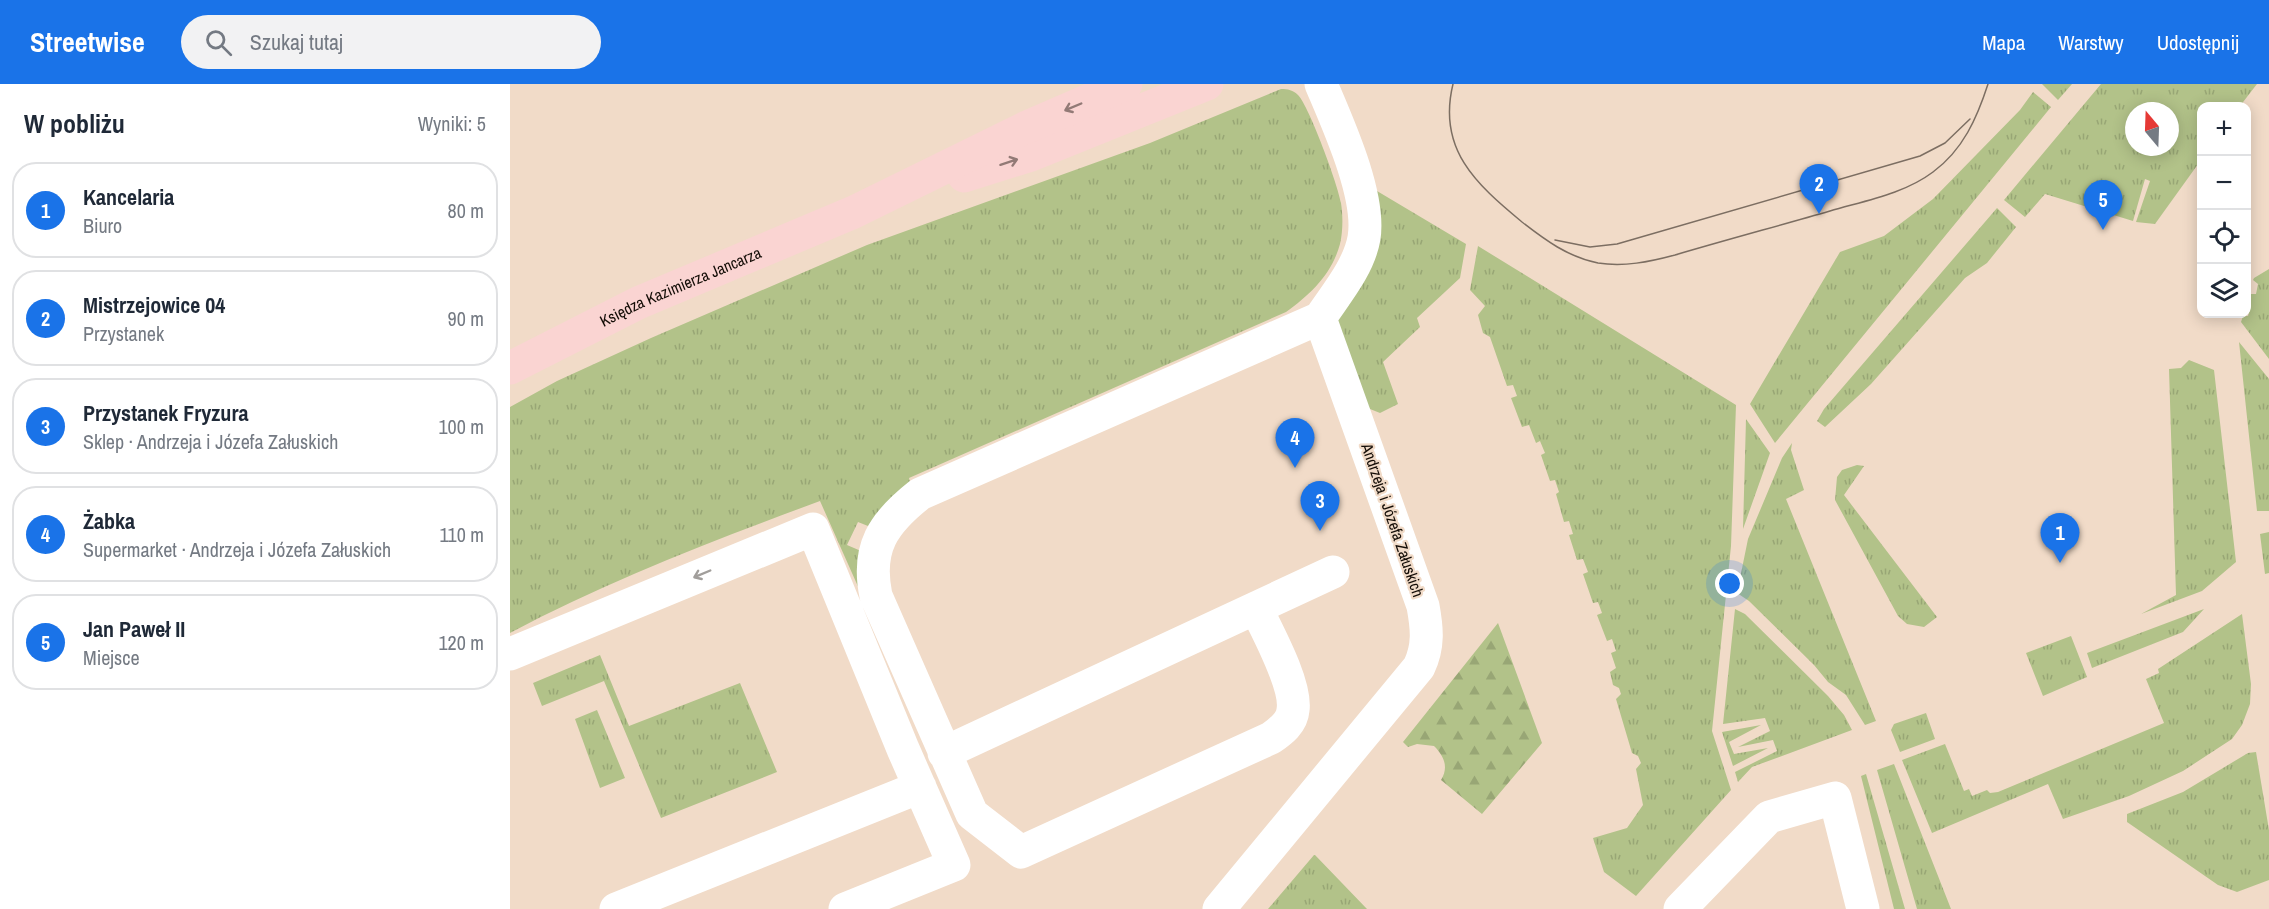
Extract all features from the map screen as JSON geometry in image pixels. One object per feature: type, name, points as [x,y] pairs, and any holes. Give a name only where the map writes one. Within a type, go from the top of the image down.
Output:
[{"type":"street","name":"Księdza Kazimierza Jancarza","points":[[510,368],[638,303],[854,212],[1025,128],[1126,84]]},
{"type":"street","name":"Księdza Kazimierza Jancarza","points":[[854,212],[1031,154],[1207,84]]},
{"type":"street","points":[[1256,608],[1287,679],[1293,699],[1290,720],[1282,731],[1021,852],[972,814],[876,596],[871,575],[874,552],[883,532],[898,511],[920,494],[1320,318],[1355,263],[1364,238],[1365,215],[1356,175],[1322,84]]},
{"type":"street","name":"Andrzeja i Józefa Załuskich","points":[[1219,909],[1419,667],[1426,653],[1427,630],[1423,606],[1320,318]]},
{"type":"street","points":[[510,654],[813,529],[954,865],[845,909]]},
{"type":"street","points":[[944,753],[1333,572]]},
{"type":"street","points":[[616,909],[920,787]]},
{"type":"street","points":[[1683,908],[1769,817],[1835,798],[1863,909]]},
{"type":"green space","points":[[2042,84],[2072,84],[2058,100]]},
{"type":"green space","points":[[2101,84],[2257,84],[2243,102],[2197,102],[2197,166],[2155,224],[2136,222],[2150,181],[2145,179],[2133,221],[2045,194],[2025,217],[2004,200]]},
{"type":"green space","points":[[1281,89],[1296,93],[1309,114],[1335,180],[1342,218],[1340,244],[1332,265],[1312,291],[1286,312],[909,478],[911,486],[873,528],[858,522],[847,545],[861,551],[864,600],[820,501],[624,578],[510,633],[510,407],[557,381],[651,338],[867,245],[1150,143]]},
{"type":"green space","points":[[2033,92],[2051,107],[1775,443],[1750,404],[1840,252],[1884,236],[1933,199],[2020,110]]},
{"type":"green space","points":[[1377,191],[1466,244],[1460,278],[1417,318],[1420,327],[1383,362],[1398,404],[1380,413],[1365,407],[1336,320]]},
{"type":"green space","points":[[1997,208],[2016,227],[1987,263],[1965,278],[1871,384],[1825,427],[1817,421],[1824,409]]},
{"type":"green space","points":[[1478,246],[1736,405],[1731,546],[1712,731],[1731,790],[1636,896],[1604,872],[1593,838],[1627,828],[1643,805],[1636,769],[1641,763],[1638,756],[1632,753],[1616,699],[1621,694],[1619,688],[1613,685],[1610,672],[1616,668],[1611,653],[1616,651],[1612,639],[1607,641],[1597,615],[1602,613],[1598,602],[1593,603],[1583,574],[1588,572],[1583,559],[1577,560],[1569,535],[1573,534],[1569,521],[1564,522],[1556,494],[1559,492],[1555,480],[1550,481],[1541,455],[1545,453],[1540,441],[1536,443],[1529,425],[1522,427],[1511,398],[1517,396],[1513,385],[1507,386],[1490,337],[1483,333],[1478,315],[1485,306],[1470,290]]},
{"type":"green space","points":[[2269,269],[2269,359],[2241,322],[2242,318],[2251,318],[2251,294],[2256,294],[2258,284],[2253,280]]},
{"type":"green space","points":[[2239,342],[2269,379],[2269,511],[2257,511]]},
{"type":"green space","points":[[2189,360],[2214,370],[2236,562],[2202,591],[2141,614],[2176,595],[2169,369],[2181,368]]},
{"type":"green space","points":[[1746,419],[1770,453],[1743,529]]},
{"type":"green space","points":[[1792,443],[1791,450],[1804,490],[1786,499],[1876,721],[1865,725],[1846,695],[1828,682],[1814,665],[1749,601],[1737,593],[1748,539],[1782,458]]},
{"type":"green space","points":[[1857,465],[1864,466],[1844,495],[1937,617],[1924,627],[1907,624],[1898,616],[1835,500],[1837,477],[1842,470]]},
{"type":"green space","points":[[2269,532],[2269,573],[2265,574],[2260,534]]},
{"type":"green space","points":[[1735,609],[1745,614],[1828,696],[1844,715],[1852,730],[1752,767],[1738,782],[1735,772],[1777,751],[1773,740],[1738,747],[1770,731],[1765,718],[1723,724]]},
{"type":"green space","points":[[2204,609],[2183,632],[2092,668],[2087,653]]},
{"type":"green space","points":[[2242,614],[2251,684],[2250,704],[2242,725],[2232,739],[2183,771],[2129,796],[2063,819],[2048,784],[1932,833],[1902,760],[1945,744],[1964,791],[1969,789],[1972,796],[1987,790],[1990,793],[1998,792],[2164,723],[2146,679],[2159,673],[2158,669]]},
{"type":"green space","points":[[1498,623],[1542,743],[1482,814],[1441,780],[1445,766],[1434,746],[1417,744],[1408,747],[1403,742]]},
{"type":"green space","points":[[2071,636],[2087,677],[2043,696],[2026,653]]},
{"type":"green space","points":[[600,655],[629,726],[740,683],[777,772],[661,818],[604,681],[542,706],[533,683]]},
{"type":"green space","points":[[597,710],[625,778],[600,788],[575,719]]},
{"type":"green space","points":[[1926,713],[1935,739],[1900,752],[1891,730],[1894,724]]},
{"type":"green space","points":[[1761,725],[1729,742],[1734,754],[1768,748],[1733,766],[1722,732]]},
{"type":"green space","points":[[2256,752],[2269,830],[2269,880],[2237,892],[2218,885],[2127,822],[2127,814],[2183,792],[2248,753]]},
{"type":"green space","points":[[1894,764],[1951,909],[1917,909],[1877,770]]},
{"type":"green space","points":[[1866,774],[1905,909],[1894,909],[1861,776]]},
{"type":"green space","points":[[1315,855],[1367,909],[1268,909]]},
{"type":"tram line","points":[[1453,84],[1449,107],[1451,128],[1464,163],[1476,179],[1522,222],[1557,247],[1587,260],[1617,264],[1646,262],[1675,255],[1870,200],[1922,180],[1944,163],[1961,143],[1974,121],[1988,84]]},
{"type":"tram line","points":[[1555,240],[1590,247],[1617,244],[1920,156],[1945,143],[1970,119]]},
{"type":"place","name":"Mistrzejowice 04","points":[[1819,214]]},
{"type":"place","name":"Jan Paweł II","points":[[2103,230]]},
{"type":"place","name":"Żabka","points":[[1295,468]]},
{"type":"place","name":"Przystanek Fryzura","points":[[1320,531]]},
{"type":"place","name":"Kancelaria","points":[[2060,563]]}]
